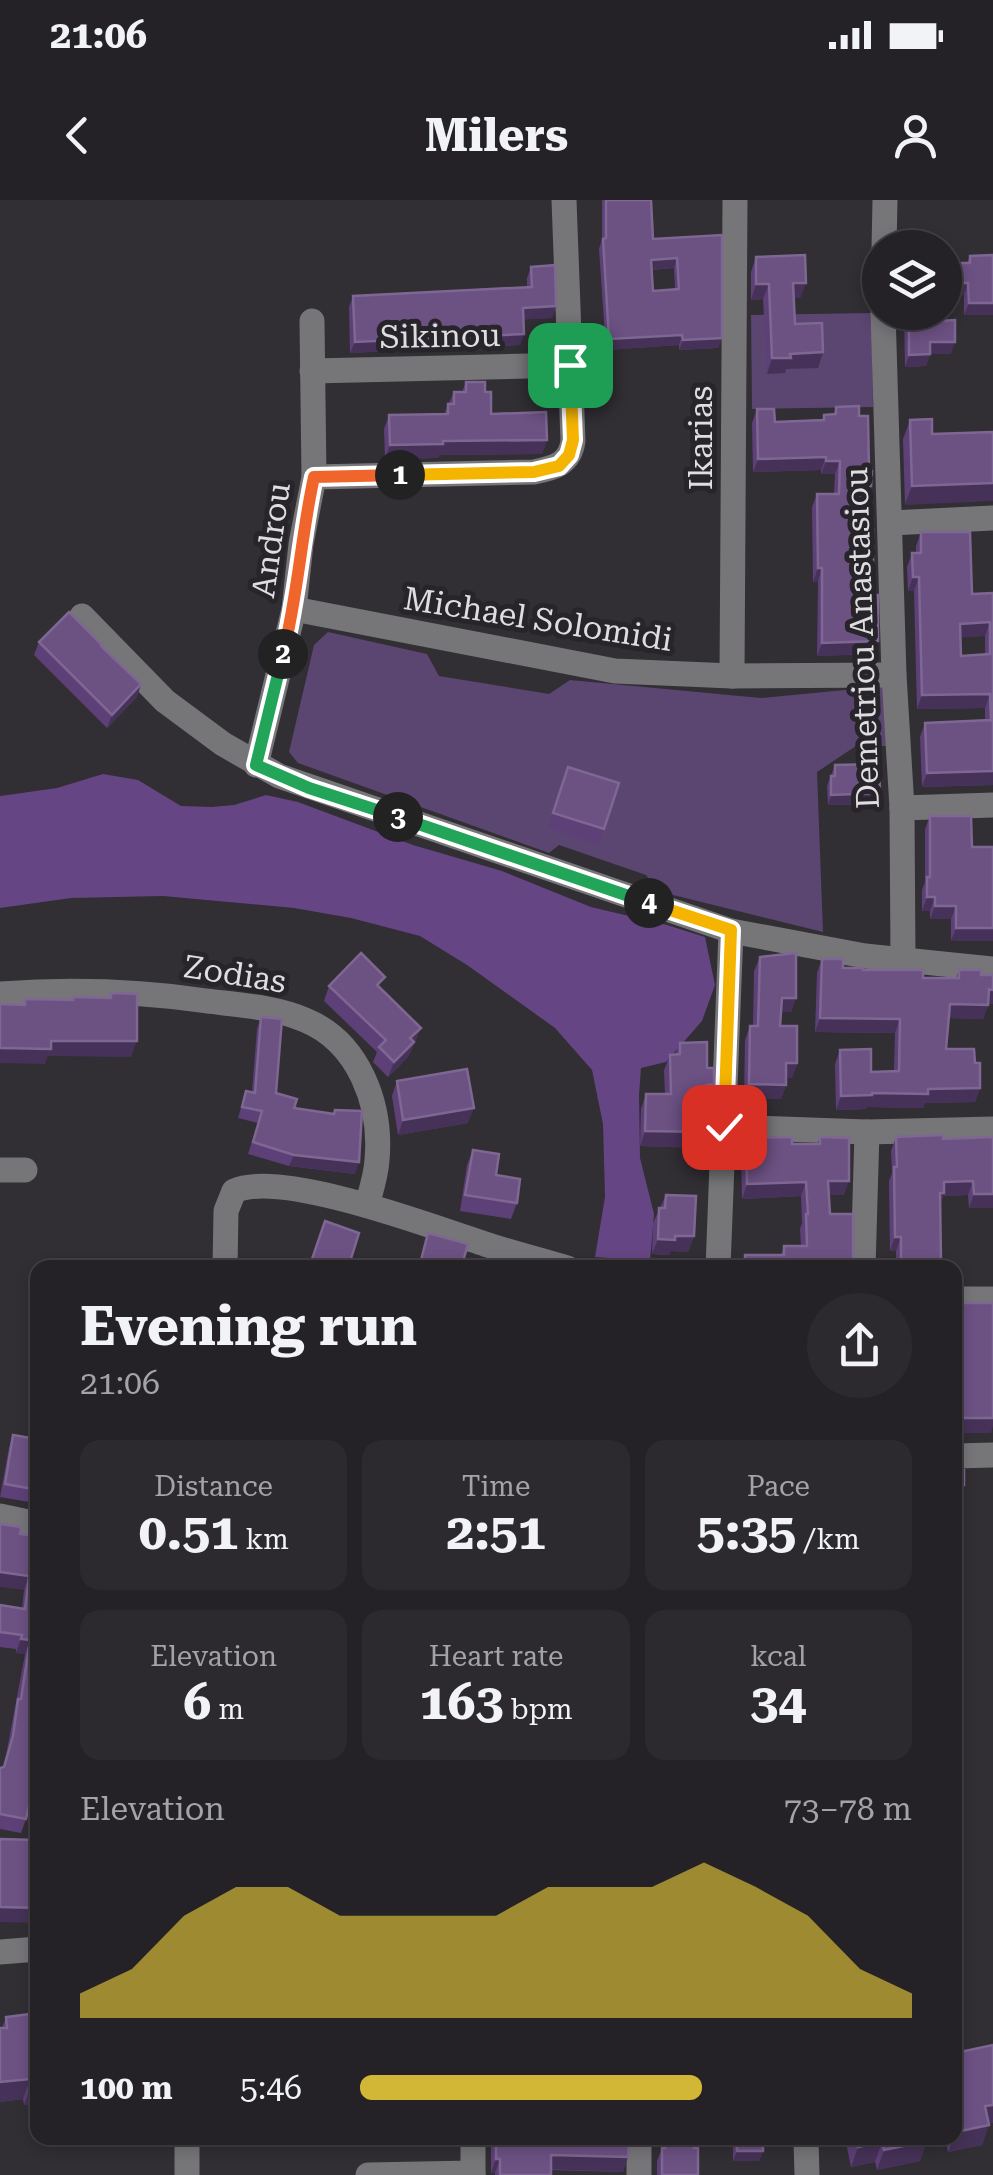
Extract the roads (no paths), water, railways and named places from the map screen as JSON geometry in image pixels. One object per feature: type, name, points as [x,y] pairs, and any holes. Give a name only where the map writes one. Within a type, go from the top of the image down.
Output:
[{"type":"street","points":[[314,477],[534,472],[559,466],[569,455],[573,440],[564,200]]},
{"type":"street","name":"Ikarias","points":[[732,676],[734,200]]},
{"type":"street","points":[[884,230],[885,200]]},
{"type":"street","name":"Androu","points":[[256,765],[294,609],[314,477],[312,321]]},
{"type":"street","name":"Demetriou Anastasiou","points":[[884,330],[902,808],[902,960]]},
{"type":"street","name":"Sikinou","points":[[312,371],[570,365]]},
{"type":"street","points":[[890,523],[993,518]]},
{"type":"street","name":"Michael Solomidi","points":[[294,609],[600,668],[651,674],[894,675]]},
{"type":"street","points":[[82,616],[164,700],[256,765],[309,788],[731,930],[864,956],[993,968]]},
{"type":"street","points":[[902,808],[993,806]]},
{"type":"street","points":[[718,1260],[731,930]]},
{"type":"street","name":"Zodias","points":[[0,994],[154,994],[246,1006],[306,1020],[345,1048],[366,1083],[374,1109],[377,1146],[367,1205]]},
{"type":"street","points":[[724,1127],[867,1132],[993,1129]]},
{"type":"street","points":[[863,1260],[867,1132]]},
{"type":"street","points":[[224,1260],[230,1196],[250,1186],[312,1193],[367,1205],[539,1260]]},
{"type":"street","points":[[962,1299],[993,1298]]},
{"type":"street","points":[[962,1456],[993,1456]]},
{"type":"street","points":[[0,1516],[30,1522]]},
{"type":"street","points":[[0,1952],[30,1950]]},
{"type":"street","points":[[187,2145],[187,2175]]},
{"type":"street","points":[[368,2175],[473,2174],[473,2145]]},
{"type":"street","points":[[639,2145],[639,2175]]},
{"type":"street","points":[[806,2145],[806,2175]]}]
